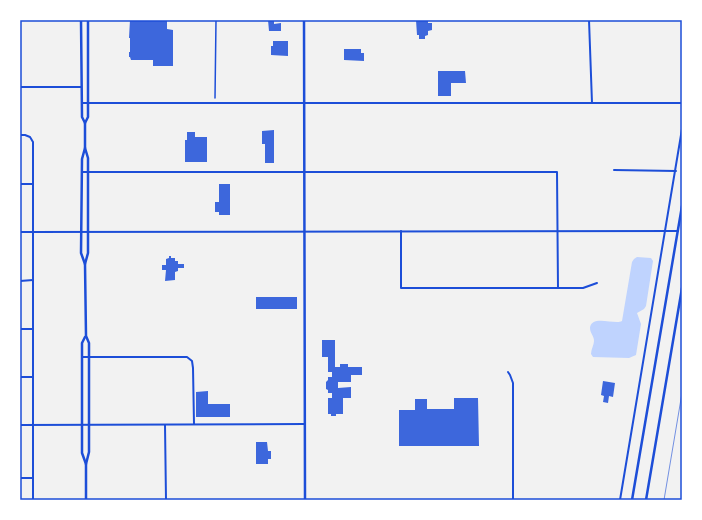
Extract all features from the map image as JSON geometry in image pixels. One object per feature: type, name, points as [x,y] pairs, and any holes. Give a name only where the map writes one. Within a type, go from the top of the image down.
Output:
[{"type":"street","points":[[81,20],[82,117],[85,123]]},
{"type":"street","points":[[85,264],[81,253],[82,159],[85,148],[85,123],[88,117],[88,20]]},
{"type":"street","points":[[215,98],[216,20]]},
{"type":"street","points":[[304,20],[305,500]]},
{"type":"street","points":[[589,20],[592,103]]},
{"type":"street","points":[[20,87],[82,87]]},
{"type":"street","points":[[82,103],[682,103]]},
{"type":"street","points":[[620,500],[682,129]]},
{"type":"street","points":[[20,135],[30,137],[33,142],[34,500]]},
{"type":"street","points":[[85,148],[88,158],[89,172],[88,254],[85,264],[86,336],[89,343],[89,452],[86,464],[86,500]]},
{"type":"street","points":[[614,170],[676,171]]},
{"type":"street","points":[[82,172],[558,172],[558,288]]},
{"type":"street","points":[[20,184],[33,184]]},
{"type":"street","points":[[632,500],[682,206]]},
{"type":"street","points":[[401,231],[401,288],[583,288],[597,283]]},
{"type":"street","points":[[20,232],[678,231]]},
{"type":"street","points":[[20,280],[33,280]]},
{"type":"street","points":[[646,500],[682,288]]},
{"type":"street","points":[[20,329],[33,329]]},
{"type":"street","points":[[86,336],[82,343],[82,453],[86,464]]},
{"type":"street","points":[[82,357],[187,357],[192,362],[193,368],[194,424]]},
{"type":"street","points":[[508,372],[513,383],[513,500]]},
{"type":"street","points":[[20,377],[33,377]]},
{"type":"street","points":[[20,425],[305,424]]},
{"type":"street","points":[[166,425],[166,500]]},
{"type":"street","points":[[20,478],[33,478]]},
{"type":"water","points":[[637,257],[651,258],[653,261],[646,306],[637,313],[641,324],[636,355],[629,358],[593,357],[591,350],[594,341],[590,330],[591,324],[599,321],[622,321],[632,262]]},
{"type":"building","points":[[130,20],[167,20],[167,29],[173,30],[173,66],[153,66],[153,60],[131,60],[129,57]]},
{"type":"building","points":[[268,20],[274,20],[274,24],[281,23],[281,31],[269,31]]},
{"type":"building","points":[[416,20],[428,20],[428,23],[432,23],[432,30],[428,31],[428,35],[425,36],[425,39],[419,39],[419,35],[417,35]]},
{"type":"building","points":[[273,41],[288,41],[288,56],[271,55],[271,46],[273,46]]},
{"type":"building","points":[[344,49],[361,49],[361,53],[364,53],[364,61],[344,60]]},
{"type":"building","points":[[438,71],[465,71],[466,83],[451,83],[451,96],[438,96]]},
{"type":"building","points":[[274,130],[274,163],[265,163],[265,144],[262,144],[262,131]]},
{"type":"building","points":[[187,132],[195,132],[195,137],[207,137],[207,162],[185,162],[185,140],[187,140]]},
{"type":"building","points":[[219,184],[230,184],[230,215],[219,215],[219,212],[215,212],[215,202],[219,202]]},
{"type":"building","points":[[169,256],[171,256],[171,258],[175,258],[175,261],[178,261],[178,264],[184,264],[184,268],[178,268],[178,271],[175,272],[175,280],[165,281],[166,270],[162,270],[162,265],[166,265],[166,259],[169,258]]},
{"type":"building","points":[[256,297],[297,297],[297,309],[256,309]]},
{"type":"building","points":[[322,340],[335,340],[335,367],[340,367],[340,364],[348,364],[348,367],[362,367],[362,375],[351,375],[351,382],[338,382],[338,388],[351,387],[351,398],[343,398],[343,414],[336,414],[336,416],[331,416],[331,414],[328,414],[328,398],[332,398],[332,393],[328,393],[328,390],[326,389],[326,382],[328,377],[332,377],[332,372],[328,372],[328,357],[322,357]]},
{"type":"building","points":[[603,381],[615,383],[613,397],[609,396],[608,403],[603,402],[604,396],[601,395]]},
{"type":"building","points":[[208,391],[208,404],[230,404],[230,417],[196,417],[196,392]]},
{"type":"building","points":[[454,398],[478,398],[479,446],[399,446],[399,410],[415,410],[415,399],[427,399],[427,409],[454,409]]},
{"type":"building","points":[[256,442],[267,442],[268,451],[271,451],[271,459],[268,459],[268,464],[256,464]]},
{"type":"railway","points":[[664,500],[682,393]]}]
